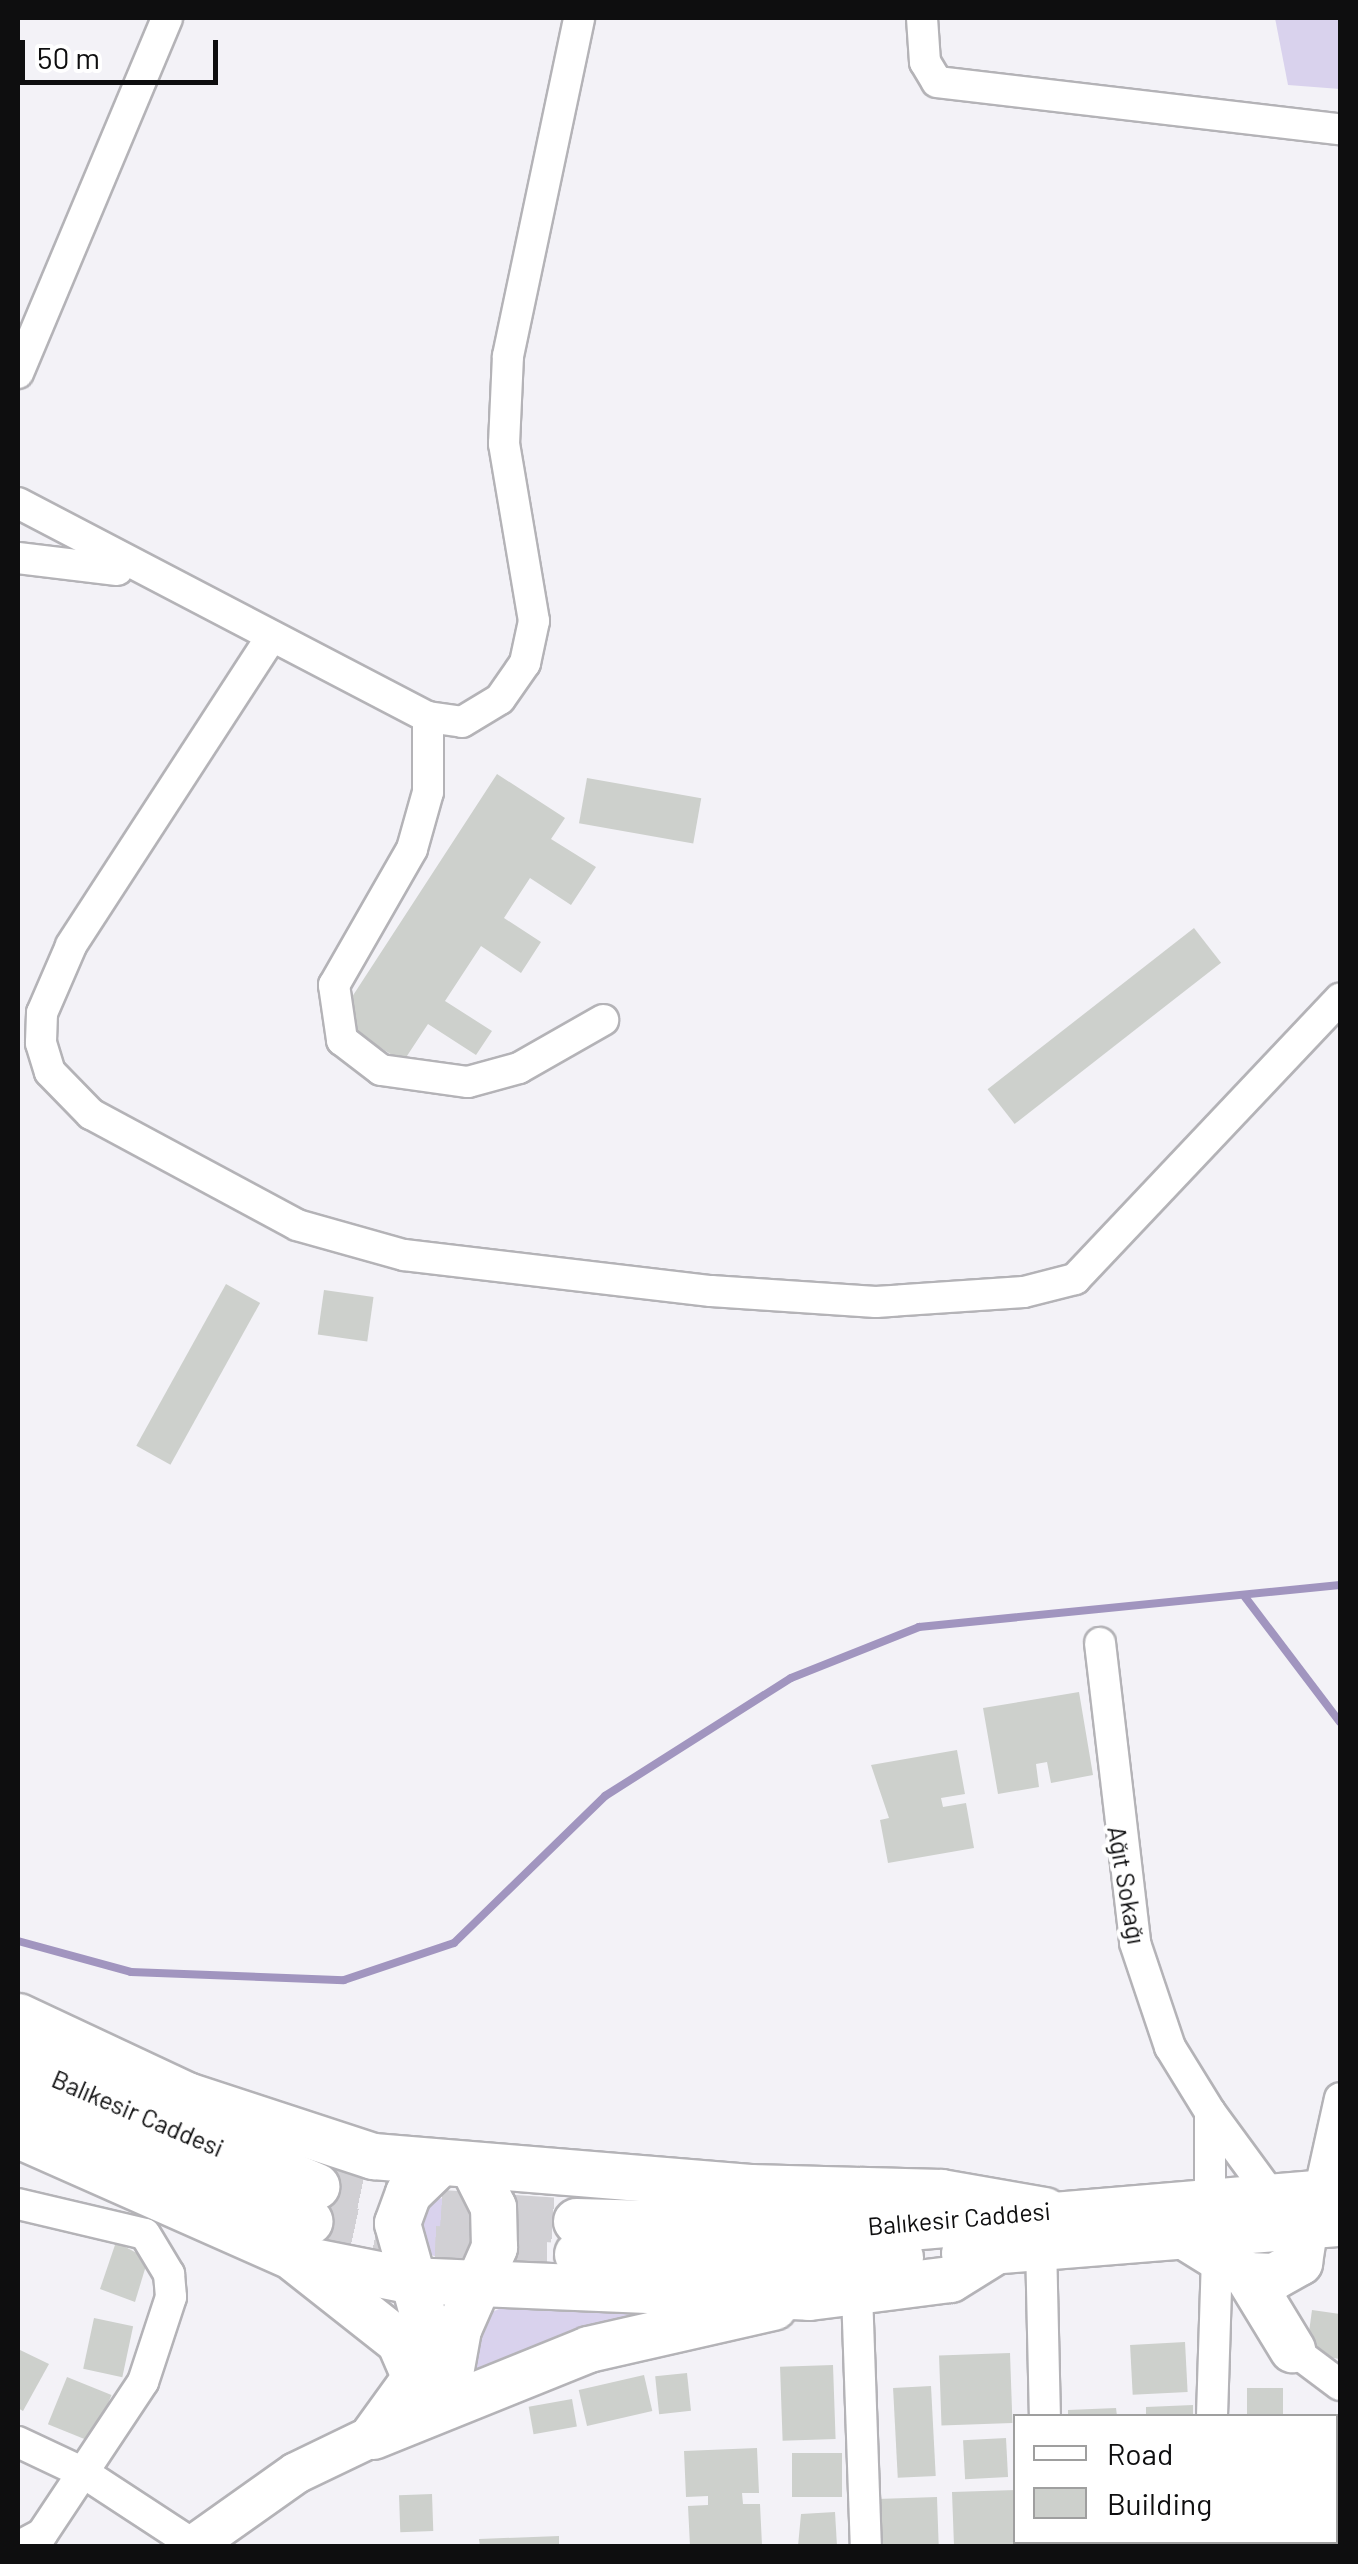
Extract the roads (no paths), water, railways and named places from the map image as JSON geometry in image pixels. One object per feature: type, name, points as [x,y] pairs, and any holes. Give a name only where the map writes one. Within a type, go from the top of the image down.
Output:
[{"type":"main road","points":[[18,2016],[286,2131],[456,2167],[941,2192],[1042,2227]]},
{"type":"main road","name":"Balıkesir Caddesi","points":[[18,2060],[306,2221]]},
{"type":"main road","name":"Balıkesir Caddesi","points":[[18,2099],[306,2221]]},
{"type":"main road","points":[[18,2135],[306,2221],[408,2280],[809,2297],[950,2280],[995,2252]]},
{"type":"main road","points":[[424,2401],[426,2327],[408,2280],[399,2210],[456,2167]]},
{"type":"main road","points":[[193,2546],[296,2472],[372,2436],[424,2401],[447,2392],[451,2349],[478,2285],[495,2228],[456,2167]]},
{"type":"main road","points":[[1270,2195],[1321,2219]]},
{"type":"main road","name":"Balıkesir Caddesi","points":[[1270,2195],[1210,2199],[1042,2227],[577,2238],[774,2261],[995,2252],[1042,2227],[1216,2255],[1321,2219]]},
{"type":"main road","points":[[1216,2255],[1274,2276],[1321,2219]]},
{"type":"main road","points":[[1292,2349],[1321,2219]]},
{"type":"main road","points":[[306,2221],[399,2341],[424,2401]]},
{"type":"main road","points":[[1216,2255],[1292,2349]]},
{"type":"main road","points":[[424,2401],[588,2349],[809,2297]]},
{"type":"street","points":[[18,373],[88,197],[167,18]]},
{"type":"street","points":[[88,197],[180,18]]},
{"type":"street","points":[[18,503],[145,576],[428,716],[462,722],[500,699],[525,663],[534,621],[504,444],[508,356],[579,18]]},
{"type":"street","points":[[922,18],[924,62],[937,82],[1340,129]]},
{"type":"street","points":[[18,558],[145,576]]},
{"type":"street","points":[[270,640],[71,946],[42,1013],[42,1043],[50,1072],[91,1114],[297,1226],[404,1255],[711,1291],[876,1302],[1024,1292],[1075,1279],[1340,1000]]},
{"type":"street","points":[[428,716],[428,792],[412,849],[334,985],[342,1040],[382,1070],[468,1082],[520,1068],[603,1020]]},
{"type":"street","name":"Ağıt Sokağı","points":[[1100,1643],[1134,1943],[1170,2047],[1210,2112],[1270,2195]]},
{"type":"street","points":[[1321,2219],[1340,2098]]},
{"type":"street","points":[[1210,2112],[1210,2199]]},
{"type":"street","points":[[18,2204],[145,2234],[170,2274],[170,2312],[143,2382],[42,2534],[20,2546]]},
{"type":"street","points":[[1042,2227],[1045,2414]]},
{"type":"street","points":[[1212,2414],[1216,2255]]},
{"type":"street","points":[[858,2293],[866,2546]]},
{"type":"street","points":[[1292,2349],[1340,2385]]},
{"type":"street","points":[[18,2442],[84,2472],[193,2546]]},
{"type":"waterway","points":[[18,1941],[131,1972],[344,1980],[454,1943],[605,1796],[791,1678],[919,1627],[1340,1585]]},
{"type":"waterway","points":[[1245,1597],[1340,1722]]},
{"type":"tunnel","points":[[316,2186],[441,2212],[576,2221]]},
{"type":"tunnel","points":[[310,2221],[435,2248],[577,2254]]}]
